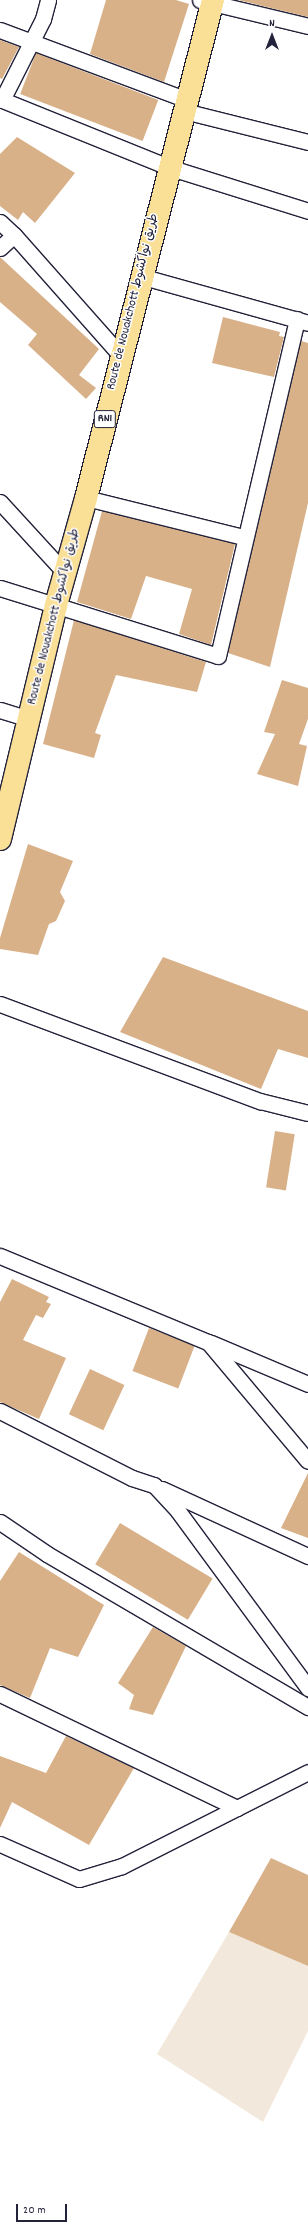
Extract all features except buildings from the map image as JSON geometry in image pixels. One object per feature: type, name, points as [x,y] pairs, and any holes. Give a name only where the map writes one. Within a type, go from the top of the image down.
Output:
[{"type":"highway","name":"Route de Nouakchott طريق نواكشوط","points":[[0,838],[30,719],[56,605],[86,498],[140,276],[168,167],[186,105],[208,1]]},
{"type":"street","points":[[48,0],[31,41],[1,100],[168,167],[308,211]]},
{"type":"street","points":[[208,1],[308,26]]},
{"type":"street","points":[[0,30],[31,41],[186,105],[308,142]]},
{"type":"street","points":[[0,222],[14,235],[121,356]]},
{"type":"street","points":[[0,248],[14,235]]},
{"type":"street","points":[[0,588],[218,656],[244,536],[302,321],[140,276]]},
{"type":"street","points":[[86,498],[244,536]]},
{"type":"street","points":[[0,502],[65,572]]},
{"type":"street","points":[[0,710],[30,719]]},
{"type":"street","points":[[0,1004],[260,1101],[308,1113]]},
{"type":"street","points":[[0,1256],[308,1384]]},
{"type":"street","points":[[208,1342],[308,1461]]},
{"type":"street","points":[[0,1411],[132,1478],[154,1485],[308,1556]]},
{"type":"street","points":[[154,1485],[178,1511],[308,1688]]},
{"type":"street","points":[[0,1522],[47,1554],[308,1707]]},
{"type":"street","points":[[0,1694],[237,1808]]},
{"type":"street","points":[[0,1844],[80,1880],[122,1866],[308,1772]]},
{"type":"shaded area","points":[[229,1932],[308,1966],[308,2031],[263,2122],[157,2054]]}]
